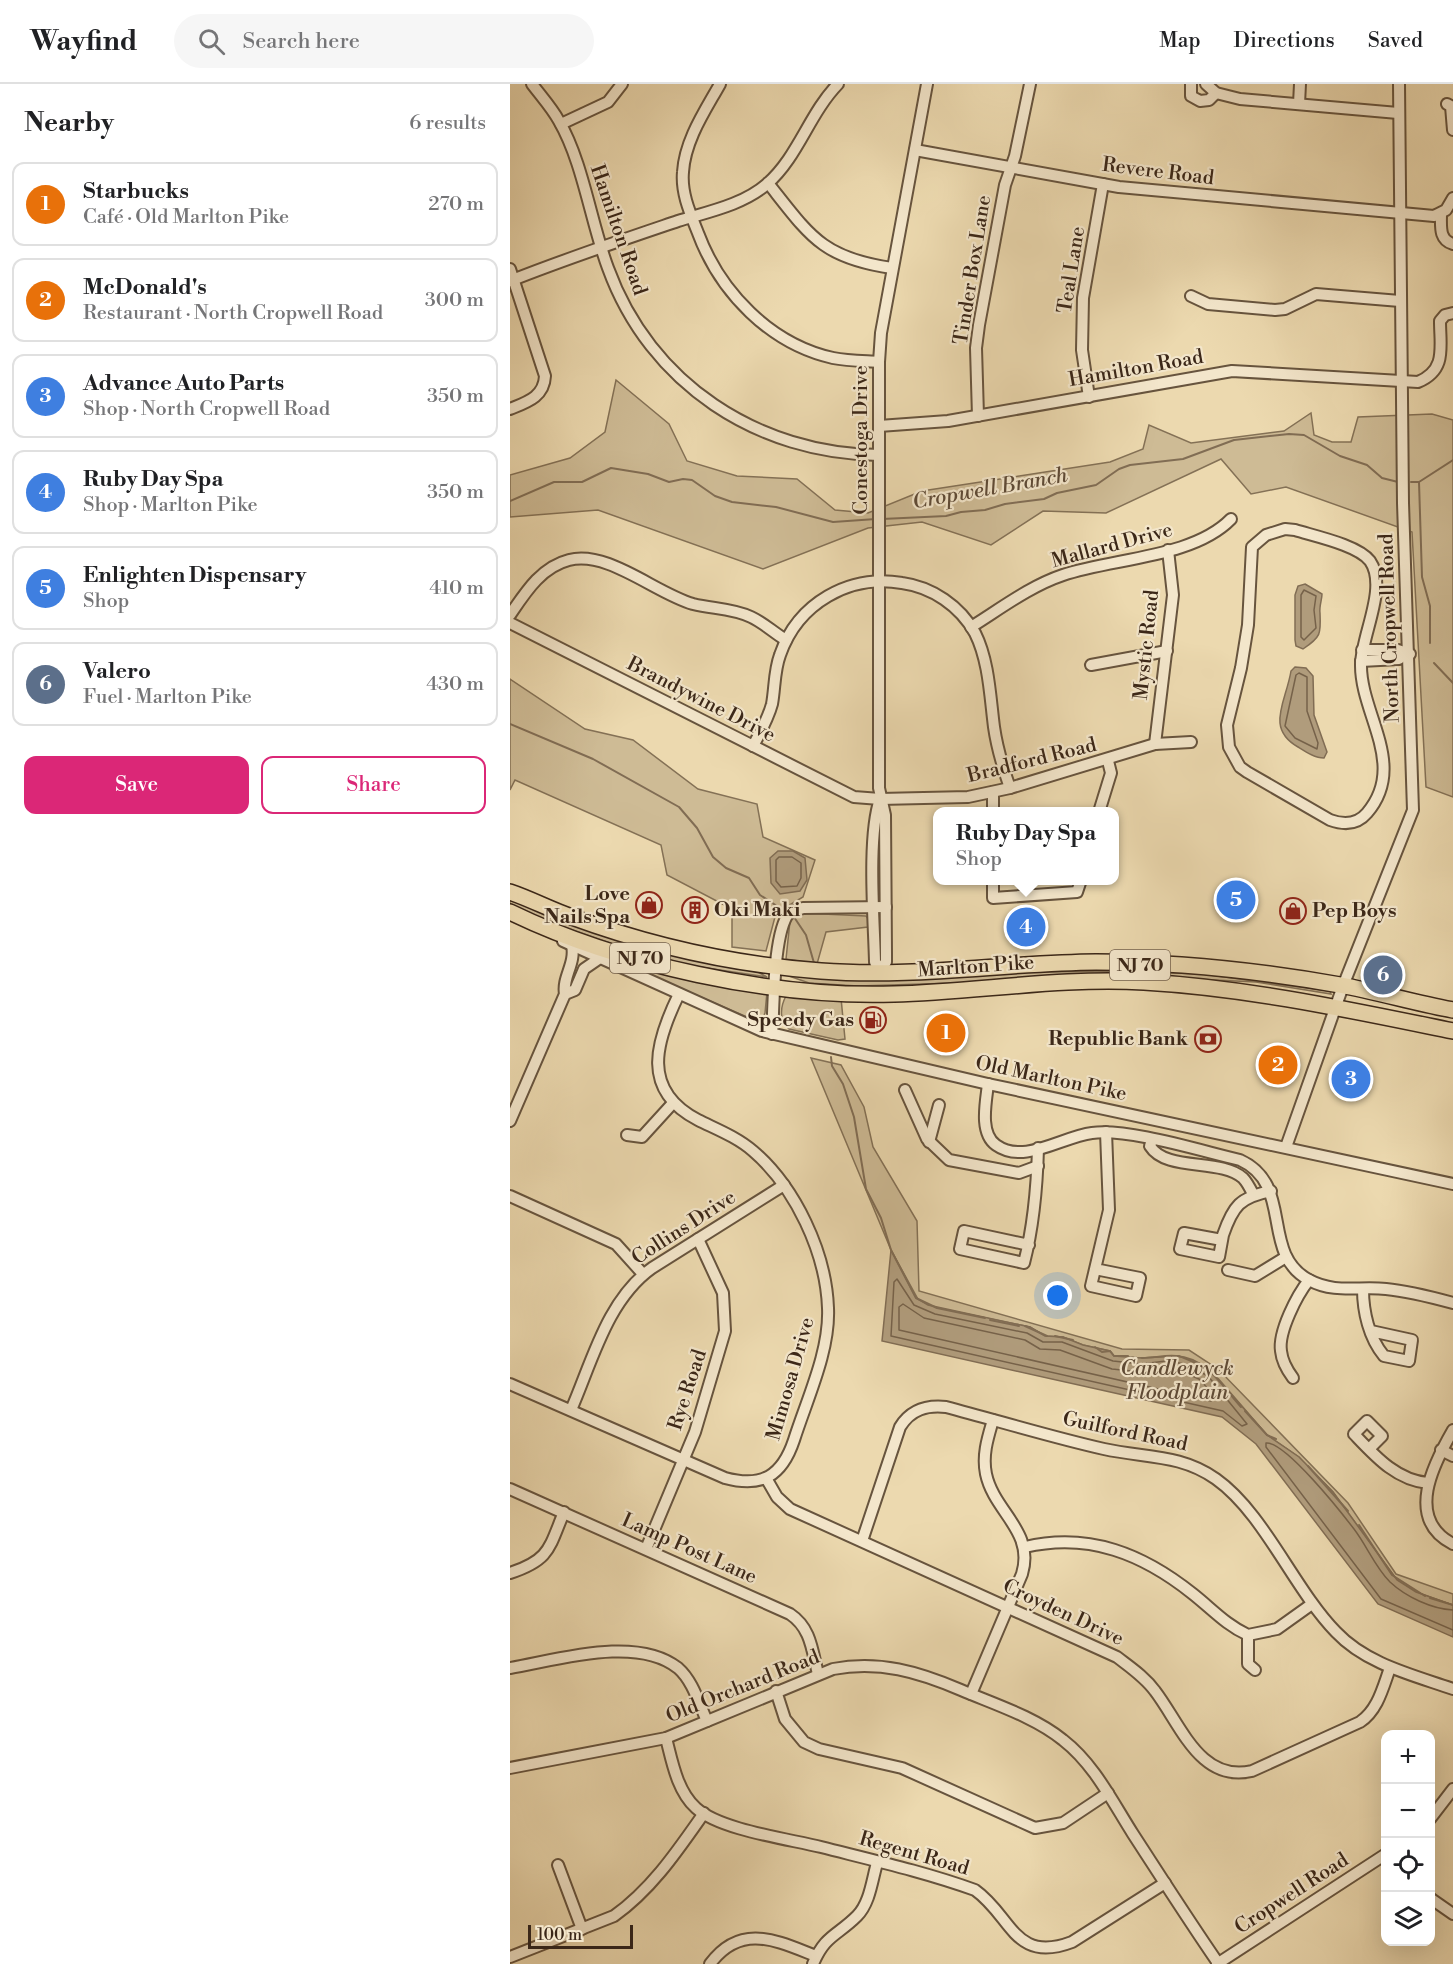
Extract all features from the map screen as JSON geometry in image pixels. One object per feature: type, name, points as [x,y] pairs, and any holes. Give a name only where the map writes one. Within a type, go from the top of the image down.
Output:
[{"type":"highway","name":"Marlton Pike","points":[[510,892],[570,917],[637,938],[721,958],[820,971],[880,971],[1096,962],[1233,971],[1343,986],[1453,1010]]},
{"type":"highway","name":"Marlton Pike","points":[[516,915],[589,944],[652,962],[775,987],[894,994],[1019,985],[1142,982],[1244,991],[1335,1006],[1453,1031]]},
{"type":"street","name":"Hamilton Road","points":[[532,84],[561,124],[618,293],[639,332],[676,375],[714,405],[756,429],[794,444],[832,453],[879,455]]},
{"type":"street","points":[[561,124],[608,102],[622,84]]},
{"type":"street","points":[[720,84],[695,130],[686,156],[684,194],[716,272],[729,290],[758,320],[790,340],[825,356],[879,362]]},
{"type":"street","points":[[510,409],[533,400],[543,390],[545,376],[511,277],[740,200],[768,183],[787,162],[819,107],[838,84]]},
{"type":"street","name":"Conestoga Drive","points":[[880,971],[875,962],[880,907],[875,814],[880,799],[879,362],[892,268],[927,84]]},
{"type":"street","name":"Tinder Box Lane","points":[[978,416],[976,348],[979,325],[1005,185],[1012,167],[1030,84]]},
{"type":"street","points":[[1191,84],[1191,96],[1200,101],[1209,100],[1216,93]]},
{"type":"street","points":[[1206,84],[1216,93],[1260,102],[1398,113]]},
{"type":"street","points":[[1299,84],[1299,104]]},
{"type":"street","name":"North Cropwell Road","points":[[1286,1148],[1335,1006],[1413,810],[1401,381],[1399,84]]},
{"type":"street","points":[[1447,104],[1451,106],[1453,130]]},
{"type":"street","name":"Revere Road","points":[[915,150],[1103,184],[1441,214]]},
{"type":"street","points":[[768,183],[797,221],[826,248],[851,261],[892,268]]},
{"type":"street","name":"Teal Lane","points":[[1089,396],[1082,350],[1082,304],[1103,184]]},
{"type":"street","points":[[1453,198],[1441,214],[1442,234],[1448,242],[1453,244]]},
{"type":"street","points":[[1191,296],[1208,304],[1275,310],[1285,309],[1316,294],[1400,301]]},
{"type":"street","name":"Hamilton Road","points":[[879,426],[924,424],[978,416],[1232,371],[1418,382],[1435,373],[1440,358],[1440,321],[1445,315],[1453,314]]},
{"type":"street","name":"Mallard Drive","points":[[971,627],[1053,578],[1167,550],[1206,537],[1231,519]]},
{"type":"street","points":[[1295,530],[1361,552],[1370,562],[1377,585],[1361,656],[1361,685],[1383,749],[1381,786],[1372,808],[1362,819],[1341,824],[1247,772],[1240,766],[1229,747],[1227,725],[1243,657],[1249,614],[1251,556],[1257,540],[1275,531],[1295,530]]},
{"type":"street","name":"Mystic Road","points":[[1155,744],[1173,595],[1167,550]]},
{"type":"street","points":[[510,615],[544,573],[569,560],[587,557],[604,562],[655,589],[693,604],[743,613],[786,640]]},
{"type":"street","points":[[753,746],[770,710],[776,670],[786,640],[808,610],[831,593],[854,584],[909,583],[934,592],[971,627],[985,663],[998,747],[1010,788]]},
{"type":"street","name":"Brandywine Drive","points":[[510,623],[846,794],[880,799]]},
{"type":"street","points":[[1361,656],[1398,650],[1407,654]]},
{"type":"street","points":[[1091,665],[1167,651]]},
{"type":"street","name":"Bradford Road","points":[[880,799],[968,797],[1108,761],[1155,744],[1191,742]]},
{"type":"street","points":[[1101,807],[1111,773],[1108,761]]},
{"type":"street","points":[[993,792],[993,807]]},
{"type":"street","points":[[993,885],[993,898],[1077,892],[1079,885]]},
{"type":"street","points":[[772,1034],[776,965],[784,920],[793,910],[803,908],[880,907]]},
{"type":"street","name":"Old Marlton Pike","points":[[516,915],[572,945],[748,1026],[772,1034],[988,1084],[1453,1184]]},
{"type":"street","points":[[510,1121],[565,994],[563,985],[574,956],[572,945]]},
{"type":"street","points":[[565,994],[575,990],[584,969],[600,958]]},
{"type":"street","points":[[627,1135],[642,1137],[673,1103],[661,1079],[657,1055],[662,1028],[679,994]]},
{"type":"street","points":[[988,1084],[986,1122],[990,1140],[1009,1152],[1038,1148],[1075,1136],[1106,1132],[1240,1160],[1257,1169],[1271,1191],[1286,1257],[1309,1280],[1336,1289],[1392,1289],[1453,1303]]},
{"type":"street","points":[[905,1090],[929,1142],[949,1160],[1018,1173],[1038,1166]]},
{"type":"street","name":"Mimosa Drive","points":[[673,1103],[751,1149],[784,1185],[795,1203],[821,1266],[827,1293],[828,1323],[824,1343],[787,1459],[766,1478]]},
{"type":"street","points":[[929,1142],[939,1105]]},
{"type":"street","points":[[1095,1269],[1109,1210],[1106,1132]]},
{"type":"street","points":[[1152,1140],[1150,1146],[1160,1157],[1224,1169],[1245,1179],[1253,1194]]},
{"type":"street","points":[[1029,1245],[964,1231],[960,1249],[1024,1263],[1029,1245],[1036,1214],[1038,1148]]},
{"type":"street","name":"Collins Drive","points":[[571,1410],[613,1312],[632,1283],[784,1185]]},
{"type":"street","points":[[1222,1240],[1229,1218],[1236,1207],[1253,1194],[1271,1191]]},
{"type":"street","points":[[510,1196],[616,1244],[643,1274]]},
{"type":"street","name":"Rye Road","points":[[646,1549],[683,1461],[719,1355],[725,1322],[723,1293],[698,1239]]},
{"type":"street","points":[[1228,1270],[1255,1276],[1286,1257]]},
{"type":"street","points":[[1293,1378],[1281,1353],[1281,1339],[1298,1295],[1309,1280]]},
{"type":"street","points":[[1363,1289],[1363,1307],[1371,1331]]},
{"type":"street","points":[[510,1384],[683,1461],[739,1482],[766,1478]]},
{"type":"street","name":"Guilford Road","points":[[862,1541],[896,1436],[905,1418],[922,1408],[934,1406],[1106,1449],[1162,1456],[1192,1464],[1234,1494],[1312,1604],[1336,1633],[1354,1648],[1390,1668],[1453,1689]]},
{"type":"street","points":[[971,1694],[1024,1567],[1025,1547],[990,1486],[986,1474],[986,1444],[993,1420]]},
{"type":"street","points":[[1453,1430],[1441,1450],[1428,1483],[1427,1502],[1433,1523],[1453,1544]]},
{"type":"street","points":[[1367,1447],[1400,1475],[1428,1483]]},
{"type":"street","points":[[1441,1450],[1453,1456]]},
{"type":"street","name":"Croyden Drive","points":[[766,1478],[777,1497],[790,1509],[1117,1657],[1154,1690],[1199,1756],[1211,1767],[1229,1773],[1252,1771],[1360,1722],[1369,1716],[1376,1706],[1390,1668]]},
{"type":"street","name":"Lamp Post Lane","points":[[510,1489],[790,1614],[808,1631],[818,1674]]},
{"type":"street","points":[[510,1573],[532,1566],[540,1560],[549,1548],[564,1512]]},
{"type":"street","points":[[1025,1547],[1070,1541],[1117,1549],[1177,1581],[1222,1621],[1248,1635],[1277,1629],[1312,1604]]},
{"type":"street","points":[[1248,1635],[1248,1664],[1255,1671]]},
{"type":"street","points":[[510,1668],[600,1653],[628,1651],[646,1654],[677,1668],[688,1681],[706,1721]]},
{"type":"street","name":"Old Orchard Road","points":[[510,1768],[666,1738],[818,1674],[855,1665],[888,1666],[920,1674],[971,1694],[1061,1738],[1082,1758],[1108,1793],[1217,1964]]},
{"type":"street","points":[[776,1691],[785,1719],[804,1742],[819,1749],[902,1768],[1035,1828],[1063,1823],[1108,1793]]},
{"type":"street","name":"Regent Road","points":[[666,1738],[687,1798],[704,1813],[742,1828],[975,1890],[986,1898],[1016,1937],[1028,1945],[1043,1948],[1058,1947],[1072,1942],[1166,1883]]},
{"type":"street","points":[[1435,1815],[1452,1792]]},
{"type":"street","points":[[510,1957],[614,1916],[630,1905],[662,1871],[704,1813]]},
{"type":"street","name":"Cropwell Road","points":[[1217,1964],[1381,1860]]},
{"type":"street","points":[[710,1964],[722,1950],[733,1943],[758,1938],[773,1939],[814,1960],[825,1941],[858,1916],[863,1908],[877,1863]]},
{"type":"street","points":[[558,1865],[582,1929]]},
{"type":"street","points":[[1435,1901],[1453,1914]]},
{"type":"shaded area","points":[[616,380],[669,424],[687,461],[737,476],[797,479],[835,510],[868,513],[922,491],[1110,462],[1143,449],[1149,425],[1191,443],[1284,431],[1311,413],[1314,435],[1332,442],[1351,442],[1358,417],[1432,414],[1453,420],[1453,797],[1426,787],[1412,532],[1286,487],[1251,494],[1221,459],[1106,513],[1043,511],[991,545],[922,522],[868,528],[763,569],[598,510],[510,517],[510,475],[570,458],[605,432]]},
{"type":"shaded area","points":[[510,679],[585,729],[633,740],[698,789],[757,804],[763,837],[815,860],[803,897],[776,913],[766,951],[732,947],[732,909],[667,875],[661,845],[515,780],[510,790]]},
{"type":"shaded area","points":[[510,898],[620,941],[685,958],[758,972],[767,977],[693,966],[633,951],[510,908]]},
{"type":"shaded area","points":[[801,913],[866,916],[870,921],[868,927],[826,932],[817,964],[786,959],[790,921]]},
{"type":"shaded area","points":[[604,955],[767,992],[765,1013],[762,1019],[754,1020]]},
{"type":"shaded area","points":[[1118,971],[1202,974],[1330,991],[1331,994],[1256,982],[1151,977],[858,986],[809,983],[789,976]]},
{"type":"shaded area","points":[[786,996],[841,998],[845,1039],[838,1040],[789,1029],[783,1022],[782,1014]]},
{"type":"shaded area","points":[[811,1058],[841,1065],[864,1107],[873,1147],[917,1221],[919,1291],[1122,1349],[1189,1350],[1218,1369],[1348,1503],[1396,1574],[1453,1594],[1453,1605],[1416,1592],[1397,1580],[1333,1492],[1299,1457],[1267,1435],[1209,1368],[1179,1356],[1141,1358],[1114,1356],[1110,1351],[1083,1345],[1063,1337],[1045,1336],[1030,1327],[937,1308],[919,1301],[891,1250]]},
{"type":"water","points":[[1305,584],[1322,594],[1319,634],[1303,649],[1296,646],[1295,640],[1295,595],[1298,586]]},
{"type":"water","points":[[1295,667],[1306,668],[1313,676],[1314,715],[1327,752],[1324,758],[1314,756],[1298,747],[1288,740],[1282,731],[1280,714],[1291,671]]},
{"type":"water","points":[[778,851],[793,851],[805,858],[807,880],[800,891],[780,894],[771,883],[770,858]]},
{"type":"water","name":"Candlewyck Floodplain","points":[[891,1250],[916,1298],[928,1305],[1030,1327],[1045,1336],[1063,1337],[1083,1345],[1110,1351],[1114,1356],[1141,1358],[1179,1356],[1209,1369],[1267,1435],[1299,1457],[1333,1492],[1397,1580],[1416,1592],[1453,1605],[1453,1637],[1378,1604],[1256,1444],[1222,1417],[882,1341]]},
{"type":"waterway","name":"Cropwell Branch","points":[[882,519],[946,516],[1044,499],[1057,493],[1096,485],[1119,469],[1130,465],[1183,459],[1234,440],[1289,434],[1304,435],[1340,456],[1367,465],[1382,478],[1398,482]]},
{"type":"waterway","points":[[1419,482],[1453,460]]},
{"type":"waterway","name":"Cropwell Branch","points":[[510,501],[554,482],[582,482],[611,468],[648,474],[669,482],[692,480],[715,496],[732,502],[776,507],[833,522],[876,519]]},
{"type":"waterway","name":"Cropwell Branch","points":[[1411,482],[1419,482]]},
{"type":"waterway","name":"Cropwell Branch","points":[[1419,482],[1422,577],[1430,606],[1430,643]]},
{"type":"waterway","name":"Cropwell Branch","points":[[1434,663],[1453,683]]},
{"type":"waterway","points":[[510,724],[593,759],[679,807],[697,828],[713,857],[726,868],[749,878],[760,895],[783,910]]},
{"type":"waterway","points":[[794,917],[806,935],[814,963]]},
{"type":"waterway","points":[[831,1057],[832,1066],[843,1084],[854,1117],[866,1189],[881,1218],[891,1250],[916,1298],[937,1308],[985,1318]]},
{"type":"waterway","points":[[990,1320],[1019,1326]]},
{"type":"waterway","points":[[1025,1326],[1047,1336]]},
{"type":"waterway","points":[[1055,1336],[1073,1340]]},
{"type":"waterway","points":[[1095,1347],[1102,1352],[1110,1351],[1114,1356],[1128,1356]]},
{"type":"waterway","points":[[1142,1358],[1176,1356],[1197,1362],[1213,1374],[1241,1407]]},
{"type":"waterway","points":[[1245,1411],[1267,1435],[1276,1439]]},
{"type":"waterway","points":[[1308,1466],[1348,1511]]},
{"type":"waterway","points":[[1359,1525],[1392,1575],[1425,1596]]},
{"type":"waterway","points":[[1430,1598],[1453,1605]]},
{"type":"place","name":"Enlighten Dispensary","points":[[1236,900]]},
{"type":"place","name":"Love Nails Spa","points":[[649,905]]},
{"type":"place","name":"Oki Maki","points":[[695,910]]},
{"type":"place","name":"Pep Boys","points":[[1293,911]]},
{"type":"place","name":"Ruby Day Spa","points":[[1026,927]]},
{"type":"place","name":"Valero","points":[[1383,975]]},
{"type":"place","name":"Speedy Gas","points":[[873,1020]]},
{"type":"place","name":"Starbucks","points":[[946,1033]]},
{"type":"place","name":"Republic Bank","points":[[1208,1039]]},
{"type":"place","name":"McDonald's","points":[[1278,1065]]},
{"type":"place","name":"Advance Auto Parts","points":[[1351,1079]]}]
